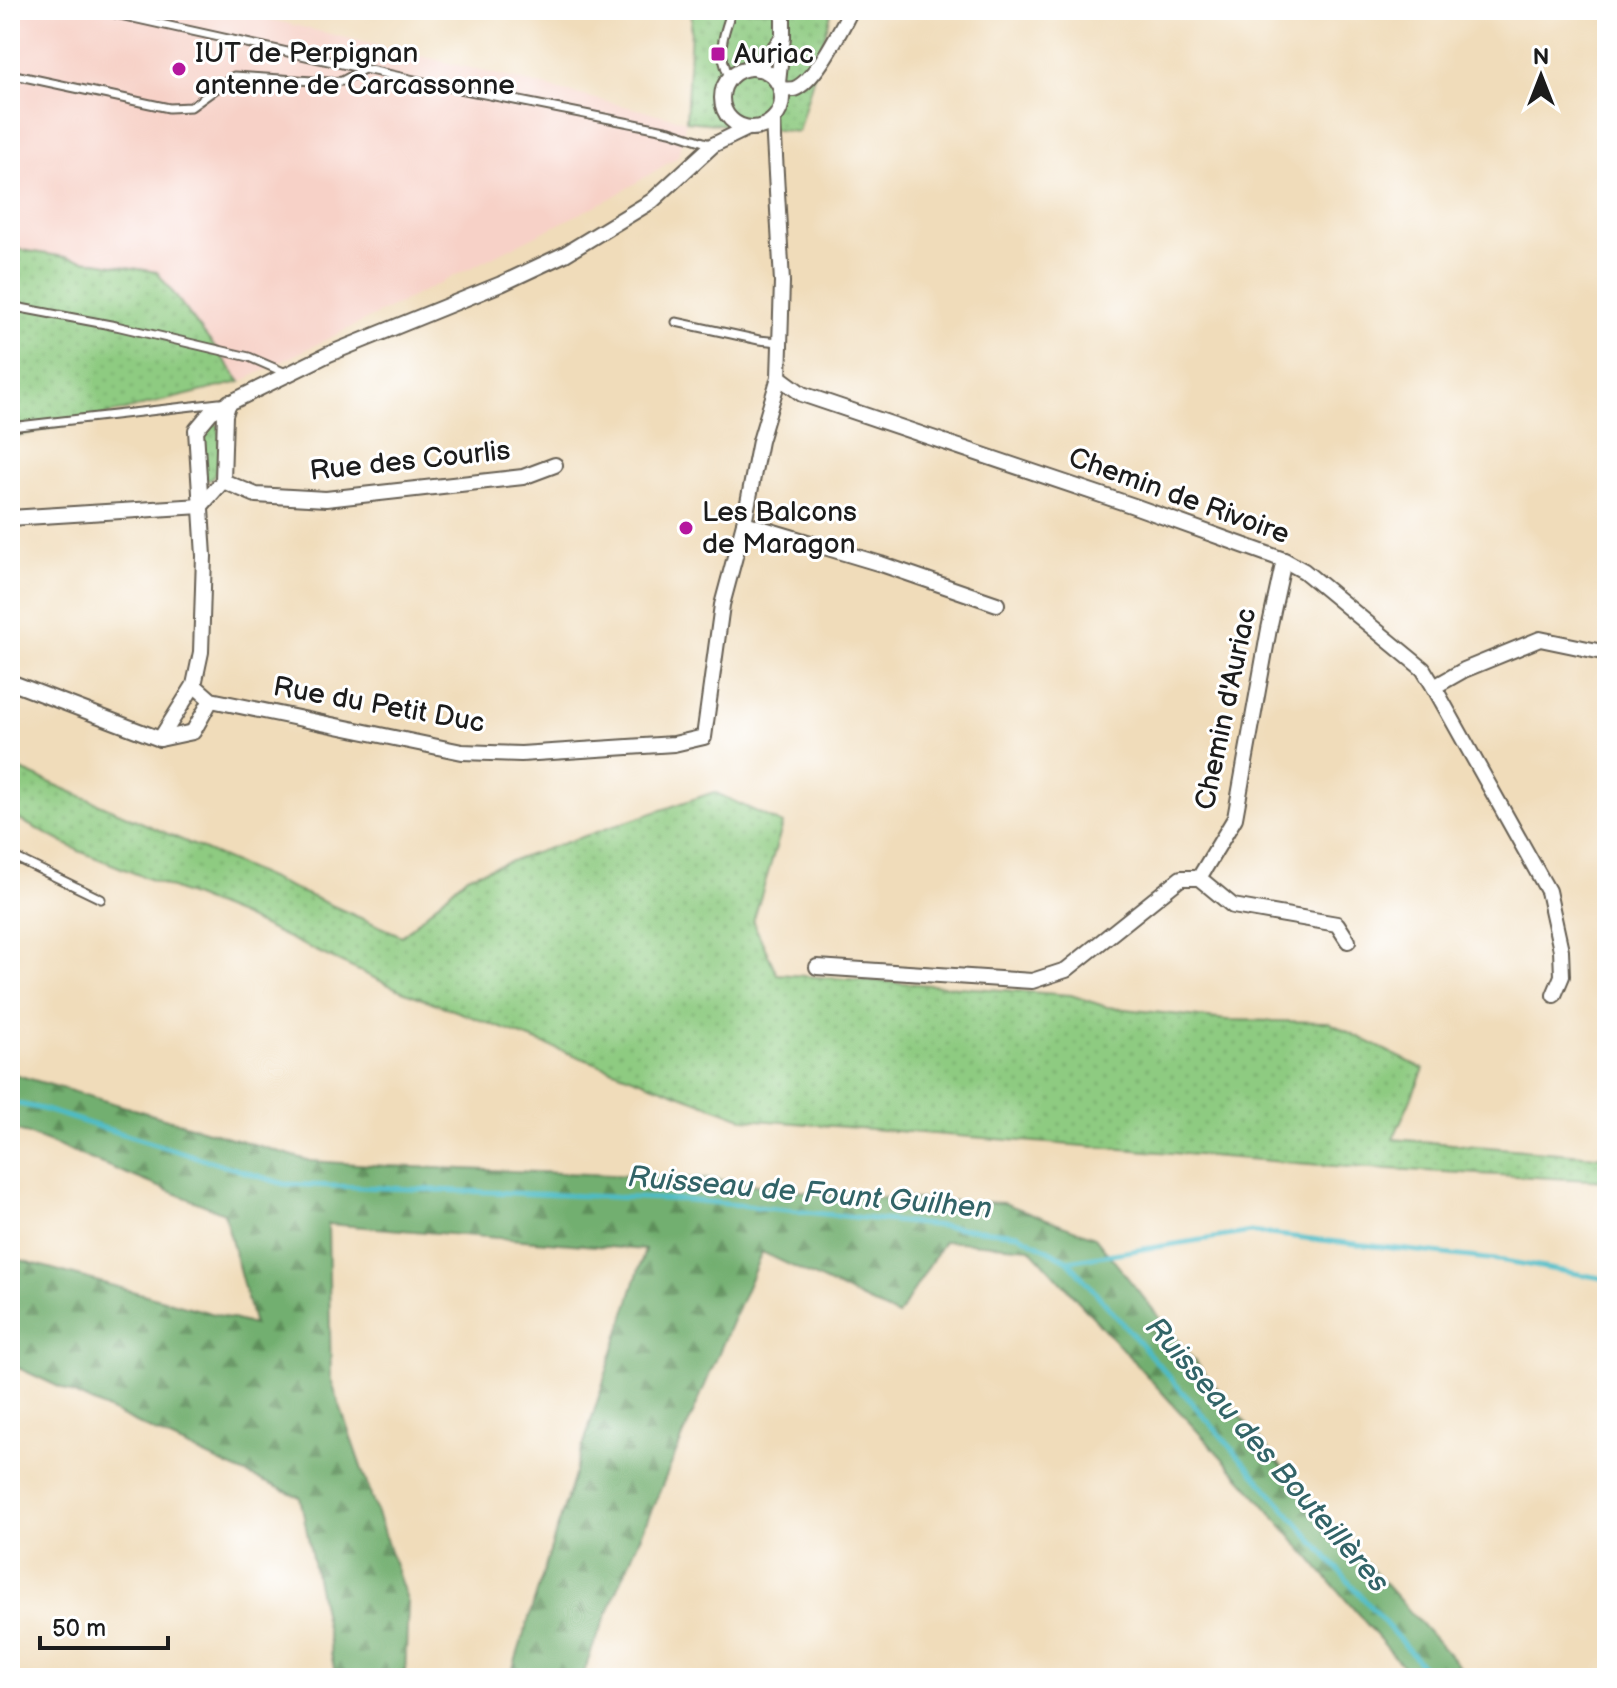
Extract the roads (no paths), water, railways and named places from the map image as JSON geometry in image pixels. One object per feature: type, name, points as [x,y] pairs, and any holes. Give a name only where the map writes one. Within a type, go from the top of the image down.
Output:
[{"type":"street","points":[[160,739],[194,685],[201,652],[204,556],[196,430],[211,412],[329,354],[501,284],[565,254],[652,201],[717,143],[751,128],[765,126],[773,120],[781,106],[779,86],[783,10]]},
{"type":"street","points":[[717,143],[726,112],[723,95],[730,79],[738,72],[758,69],[772,76],[779,86],[794,89],[807,80],[832,46],[851,10]]},
{"type":"street","points":[[758,69],[783,36]]},
{"type":"street","points":[[726,112],[739,125],[751,128],[774,154]]},
{"type":"street","points":[[773,120],[782,282],[779,377],[760,441],[744,523],[881,564],[997,604]]},
{"type":"street","name":"Chemin de Rivoire","points":[[779,377],[802,394],[1134,506],[1284,560],[1304,571],[1423,669],[1434,687],[1548,891],[1561,950],[1562,976],[1554,995]]},
{"type":"street","points":[[10,518],[201,506],[223,481],[225,415],[229,402]]},
{"type":"street","name":"Rue des Courlis","points":[[223,481],[256,495],[326,499],[523,477],[555,465]]},
{"type":"street","name":"Rue du Petit Duc","points":[[194,685],[211,700],[462,752],[521,754],[674,744],[704,737],[722,605],[744,523]]},
{"type":"street","name":"Chemin d'Auriac","points":[[1199,878],[1235,818],[1284,560]]},
{"type":"street","points":[[1434,687],[1464,670],[1540,639],[1607,653]]},
{"type":"street","points":[[10,682],[160,739],[193,732],[211,700]]},
{"type":"street","points":[[817,967],[1032,981],[1066,970],[1181,878],[1199,878],[1233,906],[1337,924],[1348,941]]},
{"type":"lane","points":[[97,10],[717,143]]},
{"type":"lane","points":[[730,79],[721,50],[732,10]]},
{"type":"lane","points":[[10,74],[169,108],[191,107],[234,76],[329,82],[342,81],[364,69]]},
{"type":"lane","points":[[10,306],[116,326],[249,357],[288,374]]},
{"type":"lane","points":[[676,322],[780,342]]},
{"type":"lane","points":[[10,427],[229,402]]},
{"type":"lane","points":[[10,855],[101,899]]},
{"type":"waterway","name":"Ruisseau de Fount Guilhen","points":[[10,1102],[42,1109],[284,1184],[689,1200],[1018,1234],[1068,1261],[1251,1232],[1505,1261],[1607,1279]]},
{"type":"waterway","name":"Ruisseau des Bouteillères","points":[[1068,1261],[1433,1678]]},
{"type":"place","name":"Auriac","points":[[718,54]]},
{"type":"place","name":"IUT de Perpignan antenne de Carcassonne","points":[[179,69]]},
{"type":"place","name":"Les Balcons de Maragon","points":[[686,528]]}]
